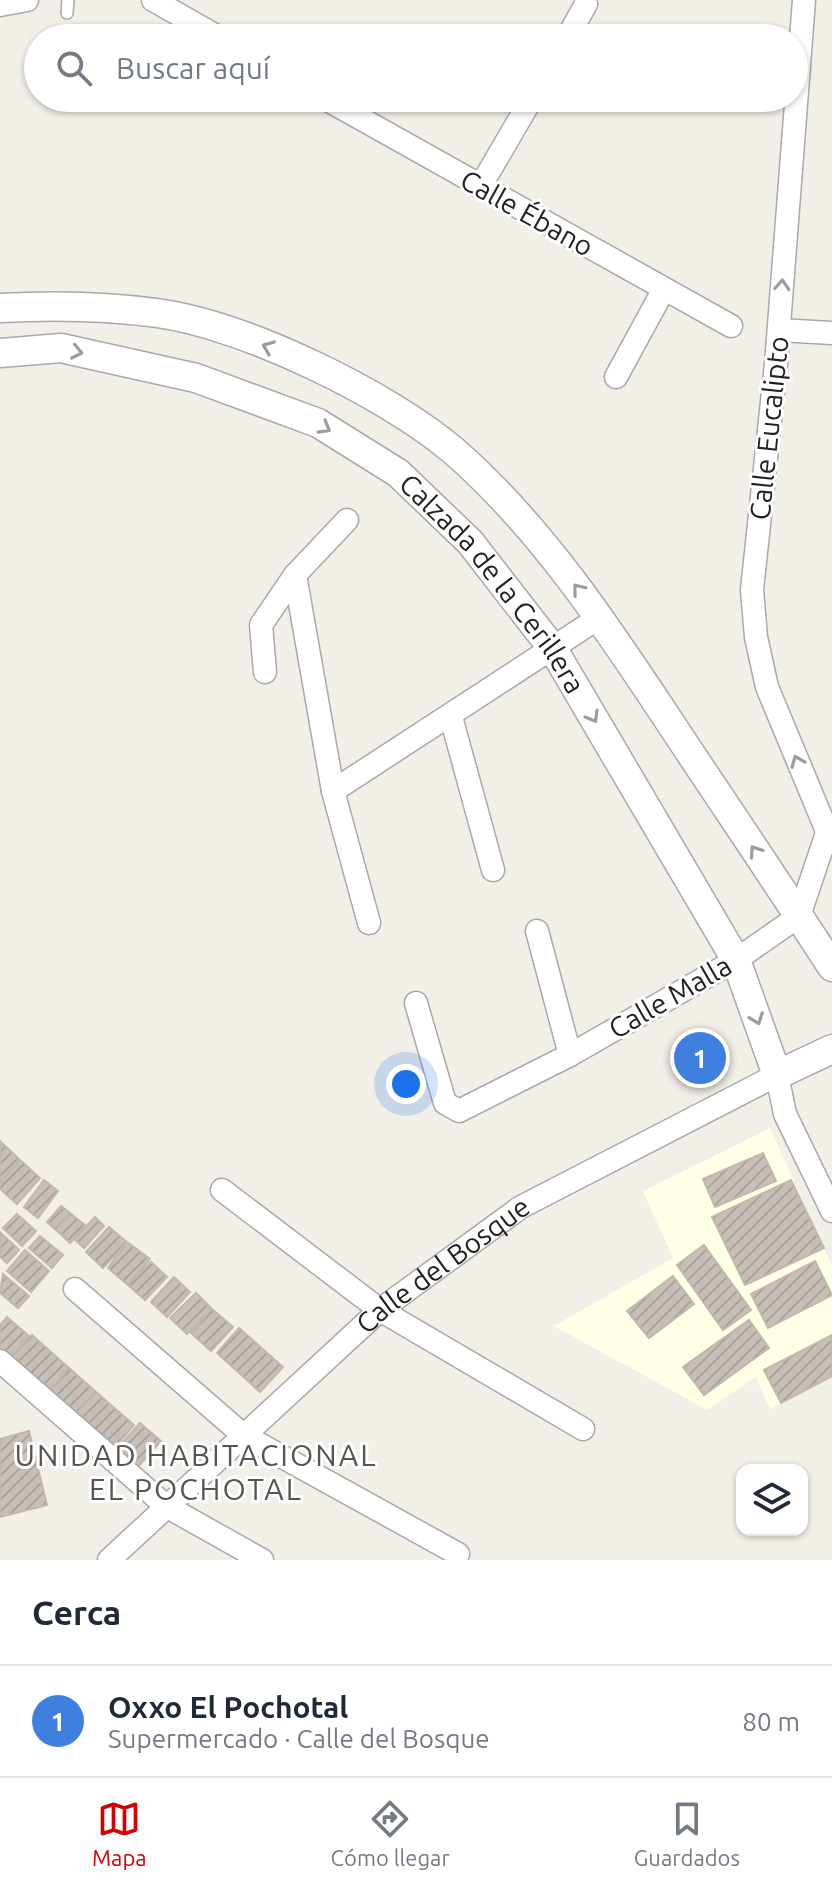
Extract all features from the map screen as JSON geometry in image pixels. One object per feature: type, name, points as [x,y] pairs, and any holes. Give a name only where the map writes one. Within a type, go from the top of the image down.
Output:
[{"type":"street","points":[[0,5],[27,0]]},
{"type":"street","points":[[153,0],[195,24]]},
{"type":"street","name":"Calle Eucalipto","points":[[802,24],[804,0]]},
{"type":"street","points":[[575,24],[586,4]]},
{"type":"street","name":"Calle Ébano","points":[[349,112],[731,326]]},
{"type":"street","points":[[480,187],[524,112]]},
{"type":"street","name":"Calle Eucalipto","points":[[796,112],[779,330],[752,590],[756,637],[767,687],[829,838]]},
{"type":"street","points":[[616,377],[664,289]]},
{"type":"street","name":"Calzada de la Cerillera","points":[[0,308],[58,305],[158,313],[226,330],[361,389],[453,450],[514,509],[600,617],[832,967]]},
{"type":"street","points":[[779,330],[832,333]]},
{"type":"street","name":"Calzada de la Cerillera","points":[[0,353],[61,348],[181,375],[318,423],[398,473],[470,542],[553,649],[736,960],[777,1075]]},
{"type":"street","points":[[265,672],[261,625],[295,575],[347,520]]},
{"type":"street","points":[[295,575],[333,791],[369,923]]},
{"type":"street","points":[[333,791],[451,717],[600,617]]},
{"type":"street","points":[[451,717],[493,870]]},
{"type":"street","points":[[799,916],[829,838]]},
{"type":"street","name":"Calle Malla","points":[[416,1003],[445,1103],[459,1111],[570,1055],[736,960],[799,916]]},
{"type":"street","points":[[537,931],[570,1055]]},
{"type":"street","name":"Calle del Bosque","points":[[109,1560],[380,1310],[521,1207],[832,1049]]},
{"type":"street","points":[[777,1075],[785,1114],[832,1211]]},
{"type":"street","points":[[222,1190],[380,1310],[583,1429]]},
{"type":"street","points":[[75,1289],[243,1435],[458,1554]]},
{"type":"street","points":[[0,1361],[166,1506],[262,1560]]},
{"type":"lane","points":[[67,13],[68,0]]},
{"type":"shaded area","points":[[770,1128],[832,1266],[832,1377],[770,1409],[756,1377],[707,1410],[554,1326],[673,1258],[643,1191]]},
{"type":"building","points":[[0,1141],[20,1160],[0,1183]]},
{"type":"building","points":[[763,1153],[776,1181],[715,1207],[703,1179]]},
{"type":"building","points":[[20,1160],[40,1178],[17,1204],[0,1189],[0,1183]]},
{"type":"building","points":[[44,1180],[58,1191],[38,1218],[24,1207]]},
{"type":"building","points":[[791,1180],[824,1248],[745,1285],[712,1217]]},
{"type":"building","points":[[61,1206],[70,1213],[56,1230],[47,1222]]},
{"type":"building","points":[[70,1213],[86,1226],[70,1243],[56,1230]]},
{"type":"building","points":[[17,1214],[36,1231],[22,1246],[3,1228]]},
{"type":"building","points":[[95,1217],[104,1226],[84,1248],[74,1239]]},
{"type":"building","points":[[109,1227],[127,1242],[103,1268],[86,1252]]},
{"type":"building","points":[[0,1232],[19,1250],[7,1263],[0,1257]]},
{"type":"building","points":[[40,1236],[63,1255],[52,1268],[29,1248]]},
{"type":"building","points":[[127,1242],[150,1259],[128,1285],[108,1268]]},
{"type":"building","points":[[704,1245],[751,1310],[723,1330],[677,1265]]},
{"type":"building","points":[[25,1250],[49,1271],[31,1292],[7,1271]]},
{"type":"building","points":[[815,1261],[832,1295],[768,1328],[751,1294]]},
{"type":"building","points":[[151,1262],[167,1277],[145,1300],[128,1285]]},
{"type":"building","points":[[3,1274],[29,1296],[18,1308],[0,1293]]},
{"type":"building","points":[[673,1276],[694,1304],[649,1338],[627,1311]]},
{"type":"building","points":[[174,1277],[190,1292],[167,1317],[151,1302]]},
{"type":"building","points":[[196,1293],[212,1309],[187,1334],[170,1318]]},
{"type":"building","points":[[212,1309],[233,1327],[211,1351],[191,1333]]},
{"type":"building","points":[[7,1317],[29,1336],[9,1359],[0,1351],[0,1325]]},
{"type":"building","points":[[749,1320],[769,1348],[704,1395],[683,1367]]},
{"type":"building","points":[[239,1328],[283,1367],[260,1392],[217,1353]]},
{"type":"building","points":[[32,1335],[69,1368],[47,1394],[9,1359]]},
{"type":"building","points":[[832,1335],[832,1376],[781,1403],[764,1370]]},
{"type":"building","points":[[69,1368],[95,1391],[73,1417],[47,1394]]},
{"type":"building","points":[[96,1392],[134,1425],[111,1452],[73,1417]]},
{"type":"building","points":[[140,1423],[161,1441],[135,1470],[114,1452]]},
{"type":"building","points":[[29,1431],[47,1505],[0,1517],[0,1439]]},
{"type":"place","name":"Oxxo El Pochotal","points":[[700,1058]]},
{"type":"district","name":"UNIDAD HABITACIONAL EL POCHOTAL","points":[[196,1473]]}]
